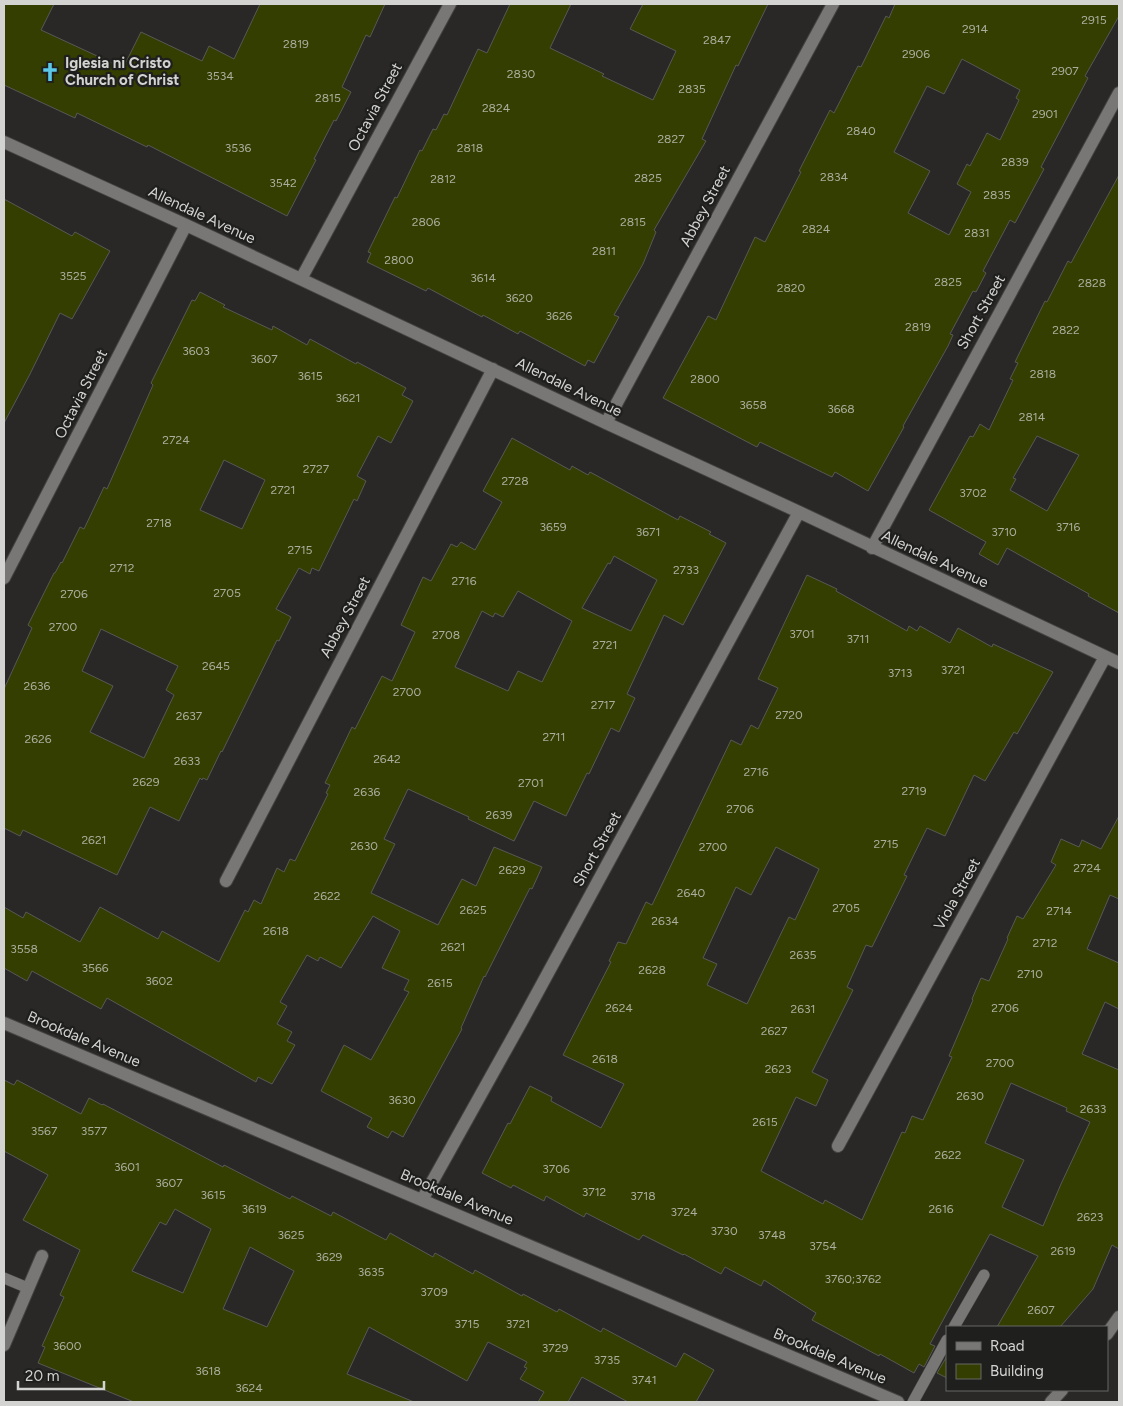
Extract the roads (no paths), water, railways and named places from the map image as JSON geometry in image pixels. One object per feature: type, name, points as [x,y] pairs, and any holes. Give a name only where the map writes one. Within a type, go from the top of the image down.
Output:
[{"type":"street","name":"Octavia Street","points":[[301,279],[450,4]]},
{"type":"street","name":"Abbey Street","points":[[606,423],[833,4]]},
{"type":"street","name":"Short Street","points":[[872,548],[1119,93]]},
{"type":"street","name":"Allendale Avenue","points":[[4,142],[186,225],[1119,663]]},
{"type":"street","name":"Octavia Street","points":[[4,578],[186,225]]},
{"type":"street","name":"Abbey Street","points":[[226,880],[493,369]]},
{"type":"street","name":"Short Street","points":[[422,1200],[798,512]]},
{"type":"street","name":"Viola Street","points":[[838,1146],[1105,657]]},
{"type":"street","name":"Brookdale Avenue","points":[[4,1023],[898,1402]]},
{"type":"street","points":[[4,1345],[42,1256]]},
{"type":"street","points":[[1108,1333],[1119,1317]]},
{"type":"street","points":[[1051,1402],[1061,1391]]},
{"type":"lane","points":[[955,1326],[984,1275]]},
{"type":"lane","points":[[4,1278],[28,1288]]},
{"type":"lane","points":[[913,1402],[946,1342]]},
{"type":"place","name":"Iglesia ni Cristo Church of Christ","points":[[50,72]]}]
